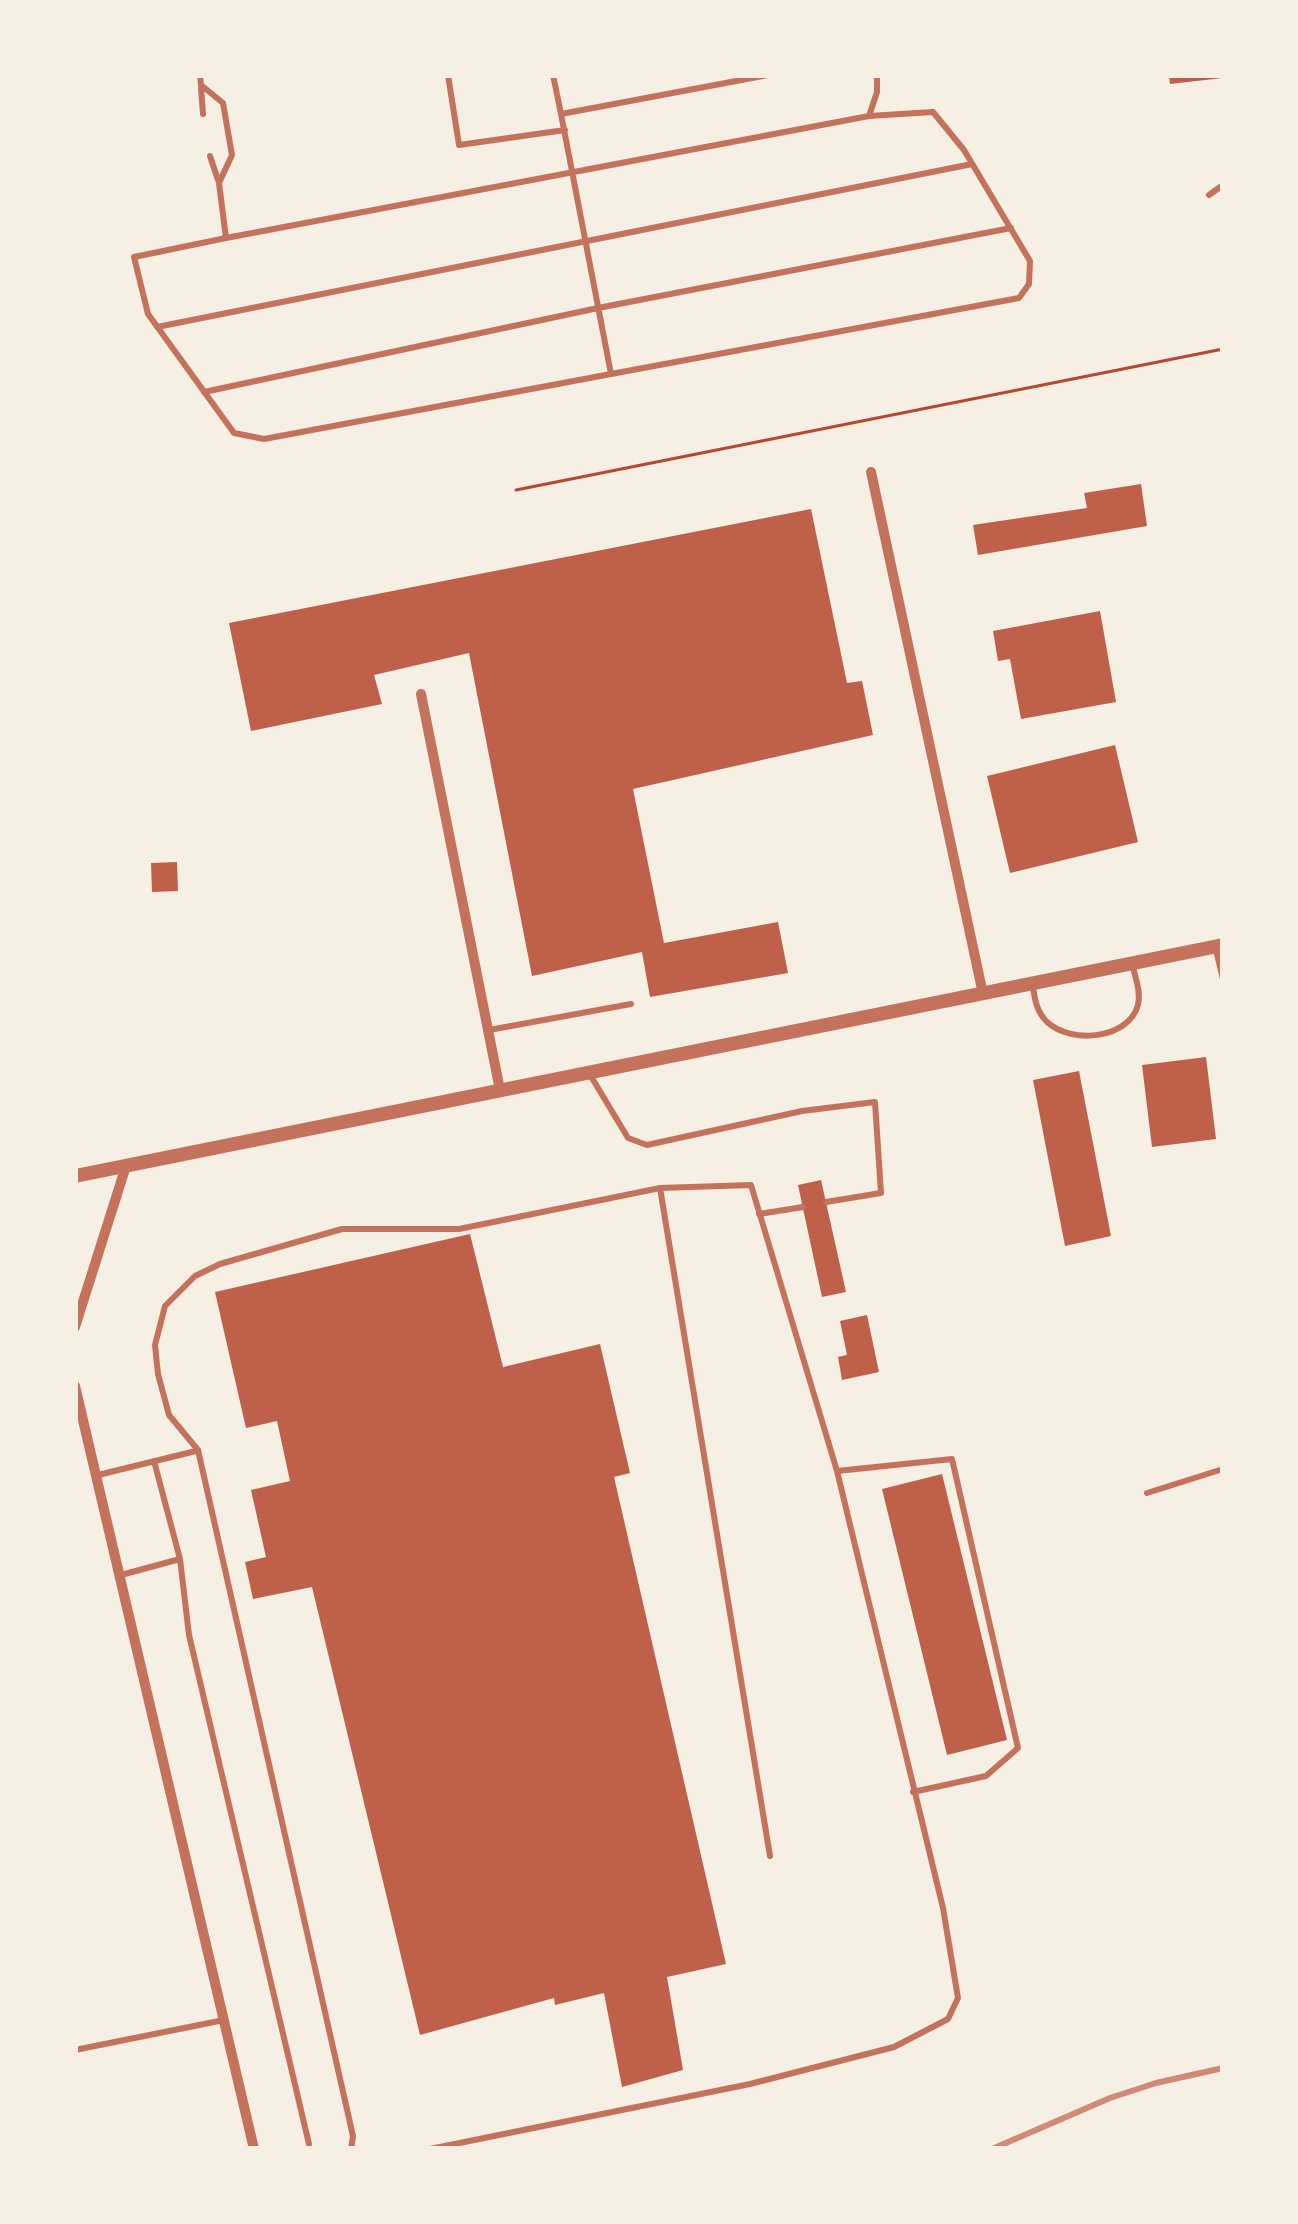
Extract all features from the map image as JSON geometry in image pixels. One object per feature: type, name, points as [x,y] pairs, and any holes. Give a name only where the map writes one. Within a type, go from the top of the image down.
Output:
[{"type":"street","points":[[871,472],[983,994]]},
{"type":"street","points":[[421,694],[500,1090]]},
{"type":"street","points":[[75,1176],[1219,946]]},
{"type":"street","points":[[75,1327],[126,1166]]},
{"type":"street","points":[[75,1386],[254,2149]]},
{"type":"lane","points":[[200,75],[203,114]]},
{"type":"lane","points":[[448,75],[459,145],[565,130]]},
{"type":"lane","points":[[553,75],[610,374]]},
{"type":"lane","points":[[561,114],[768,75]]},
{"type":"lane","points":[[869,116],[877,75]]},
{"type":"lane","points":[[201,85],[224,103],[232,154],[219,184]]},
{"type":"lane","points":[[933,112],[972,164],[1030,261],[1029,284],[1019,298],[264,439],[234,434],[157,327],[148,314],[134,257],[869,116],[933,112]]},
{"type":"lane","points":[[210,156],[226,238]]},
{"type":"lane","points":[[157,327],[972,164]]},
{"type":"lane","points":[[1209,195],[1223,185]]},
{"type":"lane","points":[[204,392],[598,308],[1011,228]]},
{"type":"lane","points":[[1219,946],[1223,979]]},
{"type":"lane","points":[[1032,984],[1039,1012],[1048,1023],[1060,1032],[1091,1036],[1123,1027],[1137,1010],[1132,963]]},
{"type":"lane","points":[[489,1030],[631,1004]]},
{"type":"lane","points":[[589,1073],[628,1138],[646,1145],[802,1111],[875,1102],[881,1193],[826,1202]]},
{"type":"lane","points":[[351,2149],[353,2136],[198,1450],[170,1415],[158,1373],[155,1345],[165,1306],[195,1276],[220,1264],[342,1229],[459,1228],[660,1188],[752,1185],[837,1471],[943,1908],[958,1998],[947,2019],[894,2048],[750,2084],[430,2149]]},
{"type":"lane","points":[[660,1188],[770,1856]]},
{"type":"lane","points":[[759,1214],[803,1207]]},
{"type":"lane","points":[[95,1475],[198,1450]]},
{"type":"lane","points":[[837,1471],[952,1459],[1018,1748],[986,1776],[913,1792]]},
{"type":"lane","points":[[154,1461],[180,1559],[188,1635],[309,2144]]},
{"type":"lane","points":[[1148,1493],[1223,1468]]},
{"type":"lane","points":[[118,1577],[180,1559]]},
{"type":"lane","points":[[75,2050],[224,2020]]},
{"type":"path","points":[[516,490],[1223,349]]},
{"type":"building","points":[[1169,75],[1223,75],[1223,78],[1170,84]]},
{"type":"building","points":[[1141,484],[1147,526],[978,555],[973,525],[1087,508],[1084,493]]},
{"type":"building","points":[[811,509],[847,683],[862,681],[873,735],[633,789],[664,943],[778,922],[788,973],[650,997],[642,952],[532,976],[469,653],[374,675],[382,704],[251,731],[229,623]]},
{"type":"building","points":[[1100,611],[1116,702],[1021,719],[1010,659],[998,661],[993,631]]},
{"type":"building","points":[[1115,745],[1138,842],[1010,873],[987,776]]},
{"type":"building","points":[[177,862],[178,891],[152,892],[151,863]]},
{"type":"building","points":[[1206,1057],[1216,1139],[1152,1147],[1142,1065]]},
{"type":"building","points":[[1079,1071],[1111,1236],[1065,1246],[1033,1080]]},
{"type":"building","points":[[821,1180],[846,1292],[822,1297],[798,1185]]},
{"type":"building","points":[[470,1234],[503,1367],[600,1344],[630,1473],[614,1477],[726,1964],[667,1977],[683,2070],[622,2087],[604,1993],[555,2005],[554,1998],[420,2035],[312,1587],[253,1599],[245,1562],[266,1557],[251,1490],[290,1481],[277,1421],[246,1428],[215,1292]]},
{"type":"building","points":[[867,1315],[879,1372],[842,1380],[838,1357],[847,1355],[840,1321]]},
{"type":"building","points":[[942,1474],[1007,1740],[947,1755],[882,1489]]},
{"type":"railway","points":[[992,2149],[1110,2098],[1223,2068]]}]
